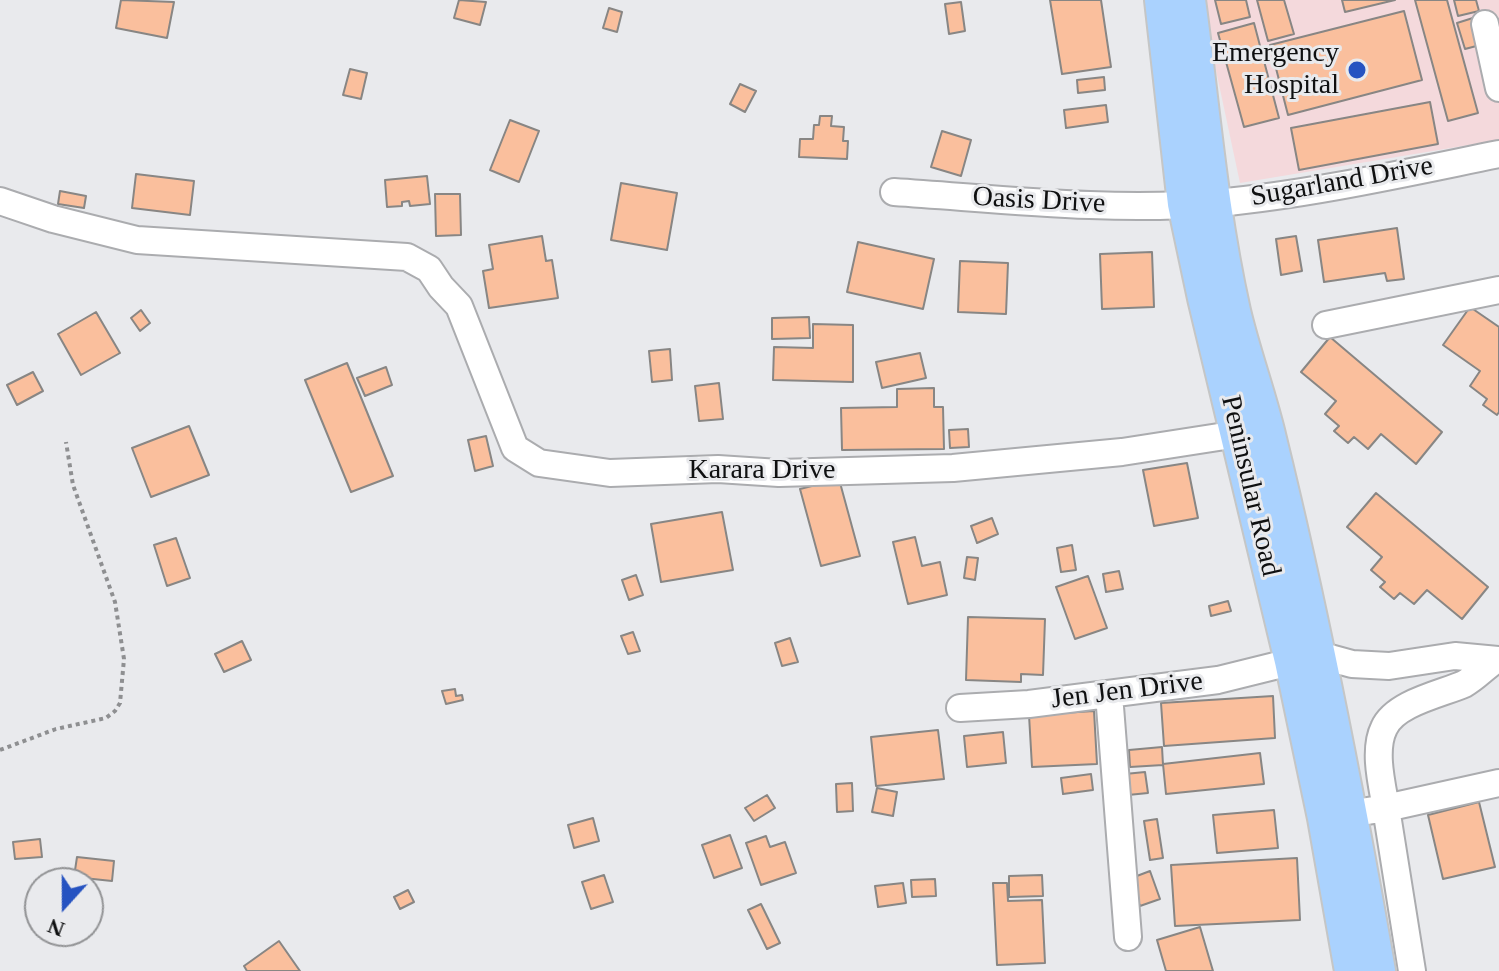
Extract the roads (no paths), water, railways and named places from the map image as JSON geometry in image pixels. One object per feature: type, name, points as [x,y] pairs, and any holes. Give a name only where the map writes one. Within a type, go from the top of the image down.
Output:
[{"type":"main road","name":"Peninsular Road","points":[[1161,0],[1200,203],[1270,437],[1305,658],[1337,816],[1379,971]]},
{"type":"main road","name":"Peninsular Road","points":[[1189,0],[1204,298],[1238,434],[1305,658]]},
{"type":"main road","name":"Peninsular Road","points":[[1337,816],[1351,971]]},
{"type":"street","points":[[1485,24],[1499,88]]},
{"type":"street","name":"Sugarland Drive","points":[[1200,203],[1326,189],[1499,154]]},
{"type":"street","name":"Oasis Drive","points":[[894,192],[1056,203],[1200,203]]},
{"type":"street","name":"Karara Drive","points":[[0,201],[53,219],[137,240],[407,257],[429,269],[459,306],[515,448],[539,463],[610,473],[718,469],[779,473],[953,468],[1122,452],[1238,434]]},
{"type":"street","points":[[1326,325],[1499,290]]},
{"type":"street","points":[[1305,658],[1389,666],[1455,656],[1496,660]]},
{"type":"street","name":"Jen Jen Drive","points":[[960,708],[1029,704],[1218,680],[1305,658]]},
{"type":"street","points":[[1412,971],[1382,784],[1380,745],[1384,726],[1398,713],[1424,698],[1467,683],[1496,660]]},
{"type":"street","points":[[1109,694],[1128,937]]},
{"type":"street","points":[[1337,816],[1499,783]]},
{"type":"place","name":"Emergency Hospital","points":[[1357,70]]}]
